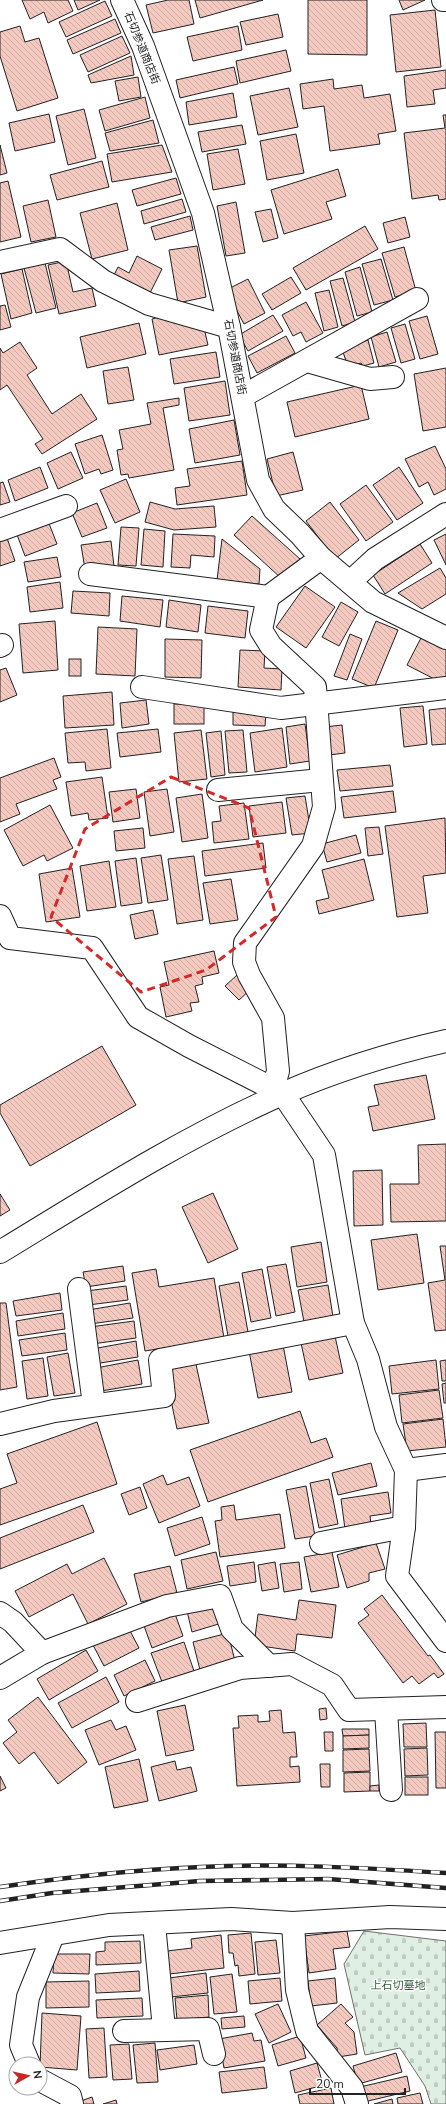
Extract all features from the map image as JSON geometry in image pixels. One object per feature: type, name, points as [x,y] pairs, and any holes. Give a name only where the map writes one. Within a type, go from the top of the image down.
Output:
[{"type":"street","name":"石切参道商店街","points":[[122,0],[143,46],[203,213],[230,327],[258,480],[274,509],[300,534],[321,558],[373,602],[446,638]]},
{"type":"street","points":[[0,262],[60,249],[103,281],[149,304],[230,327]]},
{"type":"street","points":[[243,396],[417,299]]},
{"type":"street","points":[[307,361],[370,379],[393,377]]},
{"type":"street","points":[[0,530],[66,506]]},
{"type":"street","points":[[350,582],[375,559],[446,514]]},
{"type":"street","points":[[278,1092],[278,1071],[273,1018],[249,975],[244,962],[245,943],[313,846],[324,807],[314,687],[271,646],[261,630],[268,597],[321,558]]},
{"type":"street","points":[[90,574],[268,597]]},
{"type":"street","points":[[142,687],[281,708],[446,688]]},
{"type":"street","points":[[218,790],[321,780]]},
{"type":"street","points":[[0,916],[5,943],[92,948],[138,1017],[189,1046],[278,1092],[324,1155],[352,1323],[368,1359],[386,1427],[406,1470],[404,1527],[397,1576],[446,1641]]},
{"type":"street","points":[[0,1252],[184,1142],[278,1092],[446,1041]]},
{"type":"street","points":[[79,1289],[94,1405]]},
{"type":"street","points":[[0,1424],[54,1411],[164,1396],[160,1360],[352,1323]]},
{"type":"street","points":[[406,1470],[446,1465]]},
{"type":"street","points":[[321,1542],[404,1527]]},
{"type":"street","points":[[0,1678],[42,1653],[167,1606],[220,1596],[232,1629],[269,1666]]},
{"type":"street","points":[[0,1613],[13,1622],[42,1653]]},
{"type":"street","points":[[137,1701],[240,1668],[292,1664],[332,1685],[349,1710],[446,1707]]},
{"type":"street","points":[[386,1710],[391,1790]]},
{"type":"street","points":[[0,1943],[109,1925],[154,1924],[231,1919],[293,1923],[390,1917],[446,1919]]},
{"type":"street","points":[[293,1923],[297,1990],[307,2031],[352,2088],[358,2104]]},
{"type":"street","points":[[154,1924],[164,2029]]},
{"type":"street","points":[[26,2056],[21,2045],[28,1997],[53,1935]]},
{"type":"street","points":[[124,2031],[208,2029],[214,2054]]},
{"type":"street","points":[[48,2084],[70,2096],[72,2104]]},
{"type":"highlighted area","points":[[171,777],[249,808],[276,917],[206,970],[141,992],[51,917],[85,829]]},
{"type":"green space","name":"上石切墓地","points":[[364,1931],[446,1941],[446,2104],[431,2104],[425,2086],[400,2048],[365,2055],[344,1964]]},
{"type":"building","points":[[22,0],[68,0],[73,11],[48,23],[44,12],[30,19]]},
{"type":"building","points":[[74,0],[100,0],[78,10]]},
{"type":"building","points":[[168,0],[189,0],[194,24],[153,33],[146,5]]},
{"type":"building","points":[[195,0],[263,0],[200,18]]},
{"type":"building","points":[[308,0],[367,0],[367,55],[308,54]]},
{"type":"building","points":[[399,0],[425,0],[403,10]]},
{"type":"building","points":[[105,1],[112,16],[66,37],[59,22]]},
{"type":"building","points":[[435,10],[441,67],[396,72],[390,15]]},
{"type":"building","points":[[278,14],[283,37],[246,45],[240,22]]},
{"type":"building","points":[[115,19],[121,33],[73,54],[67,40]]},
{"type":"building","points":[[20,26],[25,42],[39,38],[58,98],[17,111],[0,56],[0,32]]},
{"type":"building","points":[[238,26],[242,50],[193,61],[187,37]]},
{"type":"building","points":[[122,36],[130,53],[88,72],[80,55]]},
{"type":"building","points":[[286,50],[291,71],[240,83],[236,61]]},
{"type":"building","points":[[131,56],[134,75],[91,83],[88,75]]},
{"type":"building","points":[[234,67],[238,84],[180,98],[176,80]]},
{"type":"building","points":[[446,70],[446,88],[433,90],[435,104],[407,107],[404,76]]},
{"type":"building","points":[[138,77],[141,97],[119,101],[115,81]]},
{"type":"building","points":[[333,79],[334,89],[362,85],[364,98],[390,94],[396,131],[378,134],[380,144],[330,151],[324,106],[303,109],[300,84]]},
{"type":"building","points":[[289,88],[298,127],[258,135],[250,96]]},
{"type":"building","points":[[233,93],[237,117],[189,125],[186,102]]},
{"type":"building","points":[[145,97],[150,118],[105,131],[99,110]]},
{"type":"building","points":[[84,109],[96,158],[68,165],[56,116]]},
{"type":"building","points":[[49,114],[55,142],[15,151],[9,123]]},
{"type":"building","points":[[443,115],[446,115],[446,199],[439,200],[438,195],[412,199],[404,133],[445,128]]},
{"type":"building","points":[[153,120],[159,143],[110,151],[105,133]]},
{"type":"building","points":[[242,125],[246,144],[202,152],[198,132]]},
{"type":"building","points":[[296,134],[304,173],[267,180],[260,141]]},
{"type":"building","points":[[0,145],[7,173],[0,175]]},
{"type":"building","points":[[162,145],[172,172],[112,182],[107,154]]},
{"type":"building","points":[[238,149],[245,184],[213,190],[207,154]]},
{"type":"building","points":[[102,161],[109,187],[57,200],[50,175]]},
{"type":"building","points":[[338,169],[346,196],[326,202],[332,219],[284,234],[271,190]]},
{"type":"building","points":[[176,178],[181,194],[137,206],[132,190]]},
{"type":"building","points":[[8,181],[21,237],[0,242],[0,183]]},
{"type":"building","points":[[182,199],[186,212],[144,224],[141,211]]},
{"type":"building","points":[[48,200],[56,237],[31,242],[23,206]]},
{"type":"building","points":[[236,202],[245,253],[226,256],[217,206]]},
{"type":"building","points":[[117,203],[128,250],[92,259],[80,213]]},
{"type":"building","points":[[271,209],[278,238],[263,242],[255,212]]},
{"type":"building","points":[[190,216],[193,230],[155,240],[151,227]]},
{"type":"building","points":[[405,217],[410,237],[388,243],[383,223]]},
{"type":"building","points":[[365,226],[378,249],[306,290],[293,268]]},
{"type":"building","points":[[197,246],[206,297],[178,303],[169,250]]},
{"type":"building","points":[[404,247],[416,291],[395,297],[382,253]]},
{"type":"building","points":[[137,256],[162,269],[149,295],[113,277],[118,267],[129,273]]},
{"type":"building","points":[[381,259],[393,300],[374,305],[362,264]]},
{"type":"building","points":[[66,261],[73,292],[92,288],[96,306],[59,314],[48,265]]},
{"type":"building","points":[[45,263],[56,308],[36,313],[24,268]]},
{"type":"building","points":[[360,267],[372,312],[357,316],[345,272]]},
{"type":"building","points":[[22,269],[32,313],[11,319],[1,274]]},
{"type":"building","points":[[291,277],[301,293],[272,310],[262,294]]},
{"type":"building","points":[[343,278],[355,322],[342,326],[330,281]]},
{"type":"building","points":[[248,279],[265,313],[244,324],[226,290]]},
{"type":"building","points":[[329,290],[338,327],[324,331],[315,293]]},
{"type":"building","points":[[306,302],[323,333],[306,342],[301,332],[293,336],[282,315]]},
{"type":"building","points":[[5,305],[11,327],[0,330],[0,306]]},
{"type":"building","points":[[273,315],[283,331],[248,351],[239,335]]},
{"type":"building","points":[[427,316],[438,354],[420,359],[409,321]]},
{"type":"building","points":[[159,317],[204,328],[208,345],[159,355],[152,319]]},
{"type":"building","points":[[139,323],[146,354],[87,368],[80,337]]},
{"type":"building","points":[[405,324],[415,359],[401,363],[391,328]]},
{"type":"building","points":[[387,332],[396,362],[379,367],[371,337]]},
{"type":"building","points":[[286,336],[295,353],[257,373],[248,356]]},
{"type":"building","points":[[368,340],[374,363],[363,366],[361,363],[348,367],[342,349]]},
{"type":"building","points":[[20,342],[37,368],[27,375],[52,414],[81,394],[97,419],[42,454],[35,444],[43,439],[7,385],[0,390],[0,348],[3,353]]},
{"type":"building","points":[[216,352],[220,377],[174,384],[170,359]]},
{"type":"building","points":[[128,367],[134,400],[108,404],[103,371]]},
{"type":"building","points":[[446,368],[446,427],[423,431],[414,374]]},
{"type":"building","points":[[225,381],[230,415],[189,421],[184,388]]},
{"type":"building","points":[[361,385],[369,419],[295,437],[287,402]]},
{"type":"building","points":[[179,398],[179,405],[163,408],[174,470],[129,478],[128,474],[121,475],[117,450],[123,449],[119,430],[151,424],[147,403]]},
{"type":"building","points":[[234,420],[240,455],[195,463],[189,429]]},
{"type":"building","points":[[102,435],[113,470],[101,474],[99,469],[85,474],[75,444]]},
{"type":"building","points":[[435,446],[446,469],[446,489],[434,495],[428,482],[419,487],[405,459]]},
{"type":"building","points":[[71,452],[83,478],[58,489],[47,463]]},
{"type":"building","points":[[293,452],[303,490],[276,496],[267,459]]},
{"type":"building","points":[[242,461],[247,495],[177,505],[175,488],[190,486],[187,469]]},
{"type":"building","points":[[40,467],[48,488],[15,501],[8,480]]},
{"type":"building","points":[[399,467],[423,503],[397,520],[373,485]]},
{"type":"building","points":[[126,479],[140,512],[115,523],[100,490]]},
{"type":"building","points":[[3,482],[10,502],[0,505],[0,483]]},
{"type":"building","points":[[366,485],[393,522],[366,541],[340,504]]},
{"type":"building","points":[[150,502],[175,509],[214,506],[216,527],[174,530],[145,522]]},
{"type":"building","points":[[330,502],[359,540],[335,559],[306,521]]},
{"type":"building","points":[[97,503],[107,528],[82,537],[72,513]]},
{"type":"building","points":[[252,516],[300,559],[282,579],[234,535]]},
{"type":"building","points":[[48,521],[57,544],[25,556],[16,532]]},
{"type":"building","points":[[121,527],[139,528],[136,566],[118,565]]},
{"type":"building","points":[[144,529],[165,531],[163,567],[141,565]]},
{"type":"building","points":[[173,534],[215,536],[214,557],[191,555],[190,568],[171,567]]},
{"type":"building","points":[[446,534],[446,565],[434,540]]},
{"type":"building","points":[[7,538],[15,561],[0,566],[0,540]]},
{"type":"building","points":[[222,539],[260,569],[259,584],[217,580]]},
{"type":"building","points":[[111,541],[114,566],[85,569],[81,545]]},
{"type":"building","points":[[420,544],[432,563],[385,594],[373,575]]},
{"type":"building","points":[[57,557],[61,577],[28,582],[24,562]]},
{"type":"building","points":[[440,568],[446,578],[446,594],[422,609],[398,593]]},
{"type":"building","points":[[60,582],[63,608],[30,612],[27,587]]},
{"type":"building","points":[[305,586],[335,607],[306,648],[276,627]]},
{"type":"building","points":[[73,591],[110,593],[109,616],[71,613]]},
{"type":"building","points":[[122,596],[163,600],[160,627],[120,621]]},
{"type":"building","points":[[169,600],[201,605],[198,632],[166,627]]},
{"type":"building","points":[[341,602],[358,612],[339,646],[322,637]]},
{"type":"building","points":[[208,606],[248,611],[245,638],[205,633]]},
{"type":"building","points":[[55,621],[58,670],[23,673],[19,624]]},
{"type":"building","points":[[376,621],[398,630],[374,688],[352,679]]},
{"type":"building","points":[[98,627],[137,629],[135,676],[96,674]]},
{"type":"building","points":[[350,634],[362,639],[347,680],[334,676]]},
{"type":"building","points":[[422,636],[446,649],[446,681],[444,684],[407,665]]},
{"type":"building","points":[[165,639],[202,640],[201,678],[165,677]]},
{"type":"building","points":[[240,650],[265,651],[264,668],[282,669],[281,690],[238,687]]},
{"type":"building","points":[[69,659],[81,659],[81,676],[69,676]]},
{"type":"building","points":[[6,668],[17,695],[0,702],[0,670]]},
{"type":"building","points":[[112,692],[114,725],[65,728],[63,696]]},
{"type":"building","points":[[146,700],[149,724],[122,728],[120,703]]},
{"type":"building","points":[[174,704],[204,704],[204,724],[174,724]]},
{"type":"building","points":[[423,706],[427,744],[404,747],[400,708]]},
{"type":"building","points":[[446,708],[446,744],[432,745],[429,710]]},
{"type":"building","points":[[233,712],[266,713],[265,726],[233,725]]},
{"type":"building","points":[[305,724],[310,761],[290,764],[286,727]]},
{"type":"building","points":[[342,725],[345,753],[329,755],[325,727]]},
{"type":"building","points":[[282,728],[287,767],[255,772],[250,733]]},
{"type":"building","points":[[107,729],[111,768],[86,771],[85,762],[68,763],[65,733]]},
{"type":"building","points":[[158,729],[161,752],[120,757],[117,733]]},
{"type":"building","points":[[201,730],[207,779],[179,782],[174,733]]},
{"type":"building","points":[[243,730],[247,772],[229,773],[225,731]]},
{"type":"building","points":[[221,731],[225,775],[211,777],[206,733]]},
{"type":"building","points":[[54,758],[61,777],[53,780],[57,789],[16,804],[20,814],[0,822],[0,778]]},
{"type":"building","points":[[390,765],[393,786],[340,791],[337,770]]},
{"type":"building","points":[[102,777],[108,818],[89,820],[88,813],[71,816],[66,782]]},
{"type":"building","points":[[136,789],[140,818],[113,822],[109,792]]},
{"type":"building","points":[[167,789],[174,832],[150,836],[144,792]]},
{"type":"building","points":[[393,791],[396,812],[344,818],[341,797]]},
{"type":"building","points":[[202,794],[208,838],[182,842],[176,798]]},
{"type":"building","points":[[305,796],[311,833],[292,835],[286,798]]},
{"type":"building","points":[[282,802],[286,833],[253,837],[249,806]]},
{"type":"building","points":[[244,803],[249,839],[214,843],[212,822],[221,821],[219,806]]},
{"type":"building","points":[[50,805],[73,848],[47,861],[44,855],[23,866],[4,830]]},
{"type":"building","points":[[445,818],[446,873],[423,876],[428,913],[397,917],[385,826]]},
{"type":"building","points":[[379,827],[383,854],[368,856],[365,828]]},
{"type":"building","points":[[143,828],[145,848],[116,851],[114,831]]},
{"type":"building","points":[[356,835],[361,853],[327,862],[322,844]]},
{"type":"building","points":[[263,843],[266,868],[205,876],[202,851]]},
{"type":"building","points":[[161,855],[168,900],[148,903],[141,858]]},
{"type":"building","points":[[194,856],[203,920],[177,924],[168,859]]},
{"type":"building","points":[[136,858],[142,903],[121,906],[115,861]]},
{"type":"building","points":[[364,859],[374,900],[319,914],[316,901],[329,898],[322,870]]},
{"type":"building","points":[[109,861],[116,907],[87,911],[80,866]]},
{"type":"building","points":[[72,868],[80,917],[46,922],[39,874]]},
{"type":"building","points":[[231,879],[238,920],[210,924],[203,883]]},
{"type":"building","points":[[153,910],[158,934],[135,939],[130,915]]},
{"type":"building","points":[[214,951],[219,973],[202,977],[203,984],[195,986],[199,1002],[190,1003],[192,1011],[166,1017],[160,987],[169,985],[164,962]]},
{"type":"building","points":[[237,975],[251,989],[239,1000],[225,986]]},
{"type":"building","points":[[102,1046],[136,1105],[30,1166],[0,1113],[0,1105]]},
{"type":"building","points":[[426,1075],[435,1119],[373,1131],[368,1107],[379,1105],[374,1085]]},
{"type":"building","points":[[446,1144],[446,1221],[391,1222],[390,1184],[419,1184],[418,1145]]},
{"type":"building","points":[[382,1170],[383,1225],[354,1226],[353,1171]]},
{"type":"building","points":[[213,1193],[238,1249],[208,1263],[182,1207]]},
{"type":"building","points":[[0,1194],[10,1210],[0,1216]]},
{"type":"building","points":[[417,1234],[424,1283],[378,1290],[371,1240]]},
{"type":"building","points":[[321,1242],[327,1282],[297,1287],[291,1247]]},
{"type":"building","points":[[440,1246],[446,1246],[446,1330],[435,1331],[428,1283],[445,1280]]},
{"type":"building","points":[[286,1264],[295,1312],[276,1316],[267,1267]]},
{"type":"building","points":[[123,1266],[125,1281],[86,1287],[83,1272]]},
{"type":"building","points":[[156,1269],[159,1287],[214,1278],[224,1338],[145,1351],[132,1273]]},
{"type":"building","points":[[262,1269],[271,1318],[251,1322],[242,1273]]},
{"type":"building","points":[[239,1282],[248,1332],[228,1336],[219,1286]]},
{"type":"building","points":[[328,1285],[333,1317],[304,1322],[298,1290]]},
{"type":"building","points":[[126,1286],[128,1300],[88,1305],[86,1291]]},
{"type":"building","points":[[60,1293],[62,1310],[16,1316],[13,1301]]},
{"type":"building","points":[[0,1303],[6,1303],[17,1387],[0,1390]]},
{"type":"building","points":[[130,1303],[133,1318],[90,1324],[88,1310]]},
{"type":"building","points":[[63,1313],[65,1329],[18,1336],[16,1321]]},
{"type":"building","points":[[134,1321],[136,1338],[92,1344],[90,1327]]},
{"type":"building","points":[[65,1333],[67,1350],[22,1356],[19,1340]]},
{"type":"building","points":[[335,1336],[343,1373],[309,1380],[301,1343]]},
{"type":"building","points":[[136,1341],[138,1357],[94,1364],[92,1349]]},
{"type":"building","points":[[283,1345],[292,1392],[258,1398],[249,1351]]},
{"type":"building","points":[[68,1353],[75,1393],[54,1396],[47,1357]]},
{"type":"building","points":[[43,1358],[48,1396],[27,1399],[22,1361]]},
{"type":"building","points":[[138,1360],[142,1384],[101,1391],[96,1368]]},
{"type":"building","points":[[195,1360],[209,1423],[177,1429],[164,1367]]},
{"type":"building","points":[[436,1360],[439,1389],[392,1394],[389,1366]]},
{"type":"building","points":[[446,1360],[446,1381],[442,1381],[440,1361]]},
{"type":"building","points":[[446,1383],[446,1403],[444,1403],[442,1384]]},
{"type":"building","points":[[439,1390],[443,1418],[402,1423],[399,1395]]},
{"type":"building","points":[[300,1411],[311,1443],[326,1438],[333,1457],[208,1502],[190,1450]]},
{"type":"building","points":[[443,1419],[446,1447],[407,1451],[403,1424]]},
{"type":"building","points":[[97,1422],[117,1484],[0,1525],[0,1489],[17,1483],[7,1454]]},
{"type":"building","points":[[371,1463],[377,1486],[338,1495],[332,1473]]},
{"type":"building","points":[[163,1475],[167,1485],[189,1477],[200,1506],[159,1523],[143,1484]]},
{"type":"building","points":[[329,1479],[338,1524],[319,1528],[310,1483]]},
{"type":"building","points":[[306,1486],[315,1536],[295,1539],[286,1490]]},
{"type":"building","points":[[140,1487],[147,1508],[129,1515],[121,1494]]},
{"type":"building","points":[[388,1492],[391,1513],[370,1516],[371,1525],[345,1529],[341,1499]]},
{"type":"building","points":[[83,1505],[94,1532],[0,1569],[0,1538]]},
{"type":"building","points":[[234,1505],[236,1520],[280,1514],[285,1548],[220,1557],[215,1521],[222,1520],[221,1507]]},
{"type":"building","points":[[202,1517],[210,1544],[175,1556],[167,1528]]},
{"type":"building","points":[[376,1543],[385,1569],[369,1573],[369,1581],[347,1588],[337,1555]]},
{"type":"building","points":[[216,1552],[223,1581],[187,1589],[181,1560]]},
{"type":"building","points":[[332,1552],[339,1587],[311,1592],[304,1557]]},
{"type":"building","points":[[104,1558],[127,1604],[88,1624],[73,1594],[29,1617],[15,1591],[67,1564],[72,1574]]},
{"type":"building","points":[[254,1562],[256,1582],[230,1586],[227,1566]]},
{"type":"building","points":[[275,1562],[279,1588],[262,1591],[258,1565]]},
{"type":"building","points":[[299,1562],[302,1589],[284,1592],[280,1564]]},
{"type":"building","points":[[170,1566],[177,1593],[141,1602],[134,1574]]},
{"type":"building","points":[[382,1595],[428,1656],[430,1655],[444,1674],[438,1678],[434,1673],[419,1684],[412,1676],[403,1683],[358,1623],[369,1615],[364,1609]]},
{"type":"building","points":[[299,1600],[336,1605],[332,1638],[297,1634],[295,1651],[254,1645],[258,1614],[296,1620]]},
{"type":"building","points":[[216,1603],[222,1623],[192,1632],[187,1611]]},
{"type":"building","points":[[174,1611],[183,1636],[152,1648],[143,1623]]},
{"type":"building","points":[[128,1627],[139,1648],[104,1666],[93,1645]]},
{"type":"building","points":[[228,1633],[235,1661],[200,1670],[193,1642]]},
{"type":"building","points":[[184,1642],[194,1671],[162,1682],[151,1653]]},
{"type":"building","points":[[86,1650],[98,1671],[49,1700],[37,1679]]},
{"type":"building","points":[[145,1660],[155,1681],[124,1696],[114,1675]]},
{"type":"building","points":[[106,1677],[119,1702],[72,1728],[58,1703]]},
{"type":"building","points":[[38,1697],[87,1762],[58,1784],[34,1752],[19,1764],[3,1743],[17,1732],[8,1720]]},
{"type":"building","points":[[185,1705],[194,1750],[166,1756],[157,1711]]},
{"type":"building","points":[[326,1708],[327,1719],[320,1720],[319,1709]]},
{"type":"building","points":[[281,1710],[283,1733],[295,1732],[297,1757],[290,1757],[290,1767],[299,1766],[300,1782],[237,1786],[233,1728],[239,1728],[238,1716],[258,1715],[258,1722],[270,1721],[269,1711]]},
{"type":"building","points":[[111,1720],[116,1730],[126,1726],[136,1750],[99,1765],[85,1730]]},
{"type":"building","points":[[426,1723],[427,1747],[404,1747],[403,1724]]},
{"type":"building","points":[[342,1729],[369,1729],[369,1735],[343,1736]]},
{"type":"building","points":[[324,1732],[333,1732],[333,1751],[325,1751]]},
{"type":"building","points":[[435,1732],[446,1732],[446,1788],[436,1788]]},
{"type":"building","points":[[369,1735],[369,1748],[343,1749],[343,1736]]},
{"type":"building","points":[[427,1748],[428,1775],[405,1776],[404,1749]]},
{"type":"building","points":[[369,1749],[370,1771],[343,1772],[343,1750]]},
{"type":"building","points":[[139,1759],[148,1801],[114,1808],[105,1767]]},
{"type":"building","points":[[175,1761],[177,1770],[191,1767],[197,1791],[159,1801],[151,1767]]},
{"type":"building","points":[[320,1764],[330,1764],[330,1787],[321,1787]]},
{"type":"building","points":[[370,1772],[370,1791],[344,1792],[344,1773]]},
{"type":"building","points":[[0,1776],[6,1788],[0,1791]]},
{"type":"building","points":[[405,1777],[428,1777],[428,1795],[405,1795]]},
{"type":"building","points":[[379,1785],[379,1791],[370,1791],[370,1786]]},
{"type":"building","points":[[347,1931],[350,1947],[333,1949],[336,1969],[309,1973],[304,1936]]},
{"type":"building","points":[[251,1933],[255,1974],[239,1976],[238,1965],[235,1966],[233,1953],[229,1953],[228,1935]]},
{"type":"building","points":[[221,1935],[224,1968],[169,1974],[167,1951],[192,1948],[191,1939]]},
{"type":"building","points":[[276,1940],[280,1973],[258,1975],[255,1942]]},
{"type":"building","points":[[140,1941],[141,1963],[96,1965],[96,1952],[105,1951],[105,1942]]},
{"type":"building","points":[[54,1954],[90,1954],[89,1974],[53,1973]]},
{"type":"building","points":[[139,1971],[140,1991],[96,1993],[95,1974]]},
{"type":"building","points":[[206,1973],[208,1993],[171,1997],[169,1978]]},
{"type":"building","points":[[232,1974],[237,2012],[214,2014],[210,1977]]},
{"type":"building","points":[[280,1978],[282,2001],[250,2004],[248,1981]]},
{"type":"building","points":[[335,1978],[337,2003],[311,2006],[308,1981]]},
{"type":"building","points":[[89,1981],[89,2007],[46,2008],[46,1982]]},
{"type":"building","points":[[208,1995],[209,2017],[177,2020],[175,1998]]},
{"type":"building","points":[[142,1998],[143,2016],[97,2018],[96,2000]]},
{"type":"building","points":[[278,2004],[291,2032],[269,2043],[255,2014]]},
{"type":"building","points":[[341,2004],[353,2017],[345,2023],[354,2032],[357,2054],[338,2057],[337,2048],[317,2025]]},
{"type":"building","points":[[42,2013],[81,2016],[77,2070],[48,2068],[48,2056],[40,2056]]},
{"type":"building","points":[[244,2016],[245,2027],[222,2029],[221,2018]]},
{"type":"building","points":[[104,2028],[107,2077],[89,2078],[86,2029]]},
{"type":"building","points":[[252,2033],[254,2041],[261,2040],[265,2061],[224,2068],[219,2039]]},
{"type":"building","points":[[300,2036],[306,2058],[278,2066],[272,2045]]},
{"type":"building","points":[[155,2043],[158,2082],[137,2083],[133,2045]]},
{"type":"building","points":[[129,2044],[132,2079],[113,2080],[110,2045]]},
{"type":"building","points":[[194,2045],[197,2064],[160,2070],[157,2050]]},
{"type":"building","points":[[396,2053],[402,2072],[358,2084],[353,2066]]},
{"type":"building","points":[[317,2063],[323,2085],[295,2093],[290,2071]]},
{"type":"building","points":[[264,2067],[267,2088],[222,2093],[219,2072]]},
{"type":"building","points":[[407,2076],[410,2091],[364,2102],[360,2087]]},
{"type":"building","points":[[331,2088],[334,2104],[300,2104],[298,2095]]},
{"type":"building","points":[[420,2093],[423,2104],[398,2104],[397,2098]]},
{"type":"building","points":[[92,2097],[94,2104],[79,2104],[78,2102]]},
{"type":"building","points":[[392,2099],[393,2104],[374,2104]]},
{"type":"building","points":[[116,2100],[117,2104],[103,2104]]},
{"type":"railway","points":[[0,1887],[126,1872],[232,1866],[324,1867],[446,1873]]},
{"type":"railway","points":[[0,1901],[52,1893],[200,1881],[328,1879],[446,1888]]}]
